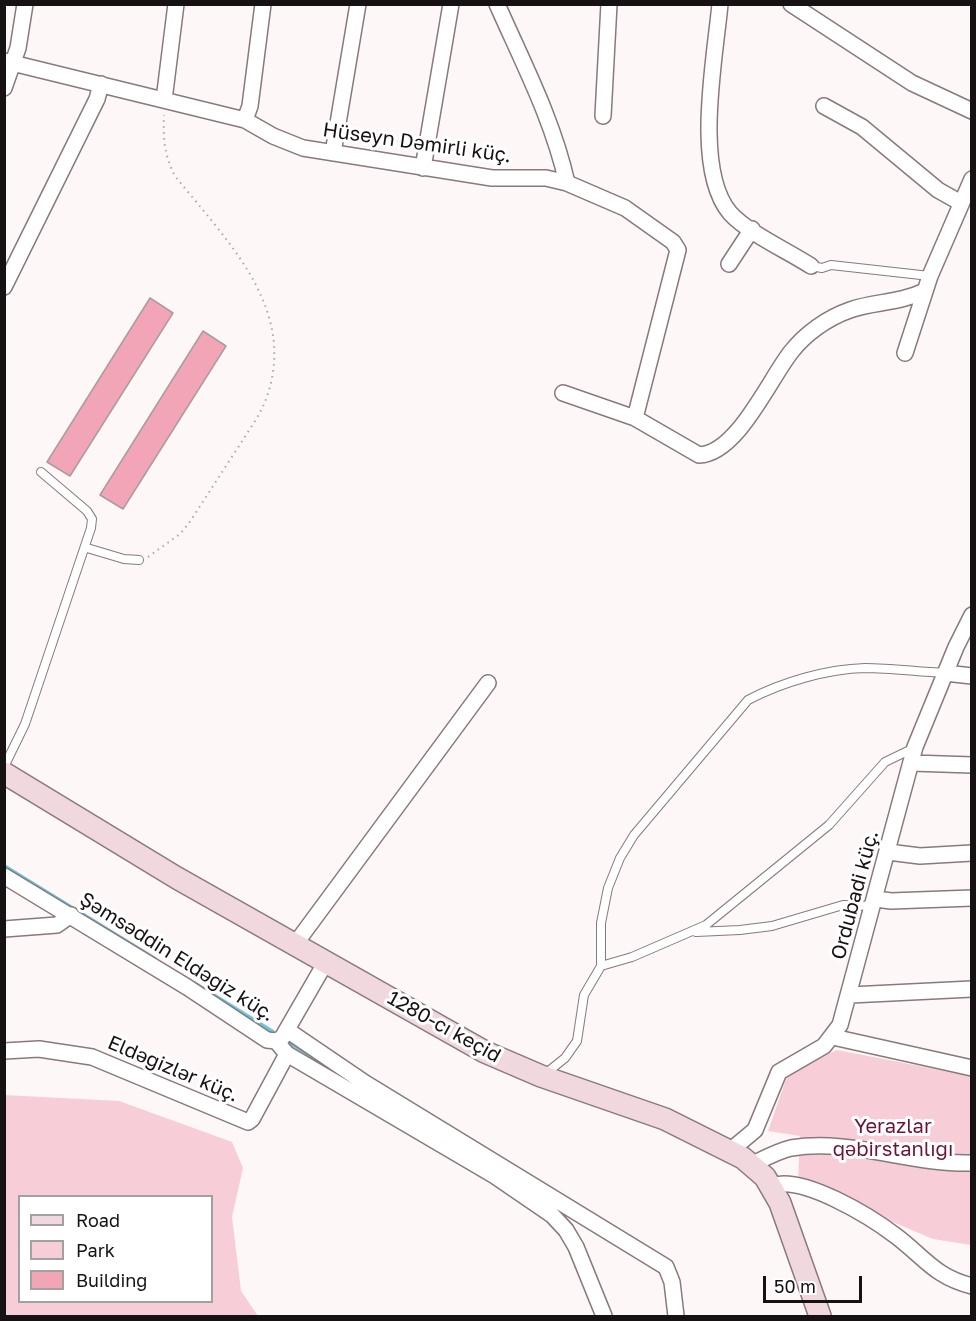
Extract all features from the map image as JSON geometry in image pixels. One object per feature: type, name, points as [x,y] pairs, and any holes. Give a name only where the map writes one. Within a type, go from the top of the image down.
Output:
[{"type":"street","points":[[4,88],[25,4]]},
{"type":"street","points":[[164,100],[176,4]]},
{"type":"street","points":[[245,120],[250,106],[263,4]]},
{"type":"street","points":[[333,153],[358,4]]},
{"type":"street","points":[[423,168],[451,4]]},
{"type":"street","points":[[497,4],[541,102],[561,158],[567,183]]},
{"type":"street","points":[[603,116],[609,4]]},
{"type":"street","points":[[720,4],[708,136],[711,162],[722,200],[731,214],[811,266]]},
{"type":"street","points":[[791,4],[912,83],[972,111]]},
{"type":"street","name":"Hüseyn Dəmirli küç.","points":[[9,62],[245,120],[273,136],[303,148],[492,178],[546,178],[567,183],[625,208],[673,242],[678,250],[635,418]]},
{"type":"street","points":[[4,286],[97,99],[101,84]]},
{"type":"street","points":[[824,105],[862,127],[938,190],[961,203]]},
{"type":"street","points":[[905,353],[927,284],[972,179]]},
{"type":"street","points":[[729,264],[752,229]]},
{"type":"street","points":[[563,393],[635,418],[699,455],[711,455],[732,438],[791,351],[816,327],[850,310],[904,300],[927,284]]},
{"type":"street","name":"Ordubadi küç.","points":[[833,1037],[850,994],[915,747],[972,615]]},
{"type":"street","points":[[945,673],[972,676]]},
{"type":"street","points":[[296,943],[488,683]]},
{"type":"street","points":[[912,763],[972,765]]},
{"type":"street","name":"1280-cı keçid","points":[[4,773],[177,878],[327,960],[485,1052],[541,1076],[665,1119],[731,1150],[753,1164],[771,1186],[801,1259],[820,1317]]},
{"type":"street","points":[[888,852],[920,856],[972,854]]},
{"type":"street","name":"Şəmsəddin Eldəgiz küç.","points":[[4,876],[71,915],[256,1034],[282,1036],[327,960]]},
{"type":"street","points":[[875,902],[972,898]]},
{"type":"street","points":[[4,929],[57,925],[71,915]]},
{"type":"street","points":[[850,994],[972,989]]},
{"type":"street","points":[[282,1036],[286,1054],[495,1176],[552,1215],[566,1230],[576,1247],[604,1317]]},
{"type":"street","points":[[282,1036],[365,1083],[666,1267],[672,1282],[676,1317]]},
{"type":"street","points":[[731,1150],[755,1130],[779,1072],[824,1046],[833,1037],[972,1068]]},
{"type":"street","name":"Eldəgizlər küç.","points":[[4,1051],[39,1049],[92,1057],[248,1122],[252,1119],[286,1054]]},
{"type":"street","points":[[753,1164],[790,1148],[811,1146],[848,1148],[932,1161],[972,1163]]},
{"type":"street","points":[[771,1186],[786,1184],[814,1191],[850,1207],[898,1237],[933,1270],[949,1279],[972,1286]]},
{"type":"lane","points":[[811,266],[822,268],[831,265],[927,284]]},
{"type":"lane","points":[[4,767],[25,724],[87,548],[92,519],[87,511],[41,472]]},
{"type":"lane","points":[[87,548],[124,559],[139,560]]},
{"type":"lane","points":[[541,1076],[566,1058],[577,1041],[584,995],[599,973],[601,966],[601,923],[608,888],[620,858],[634,835],[748,700],[774,687],[841,670],[865,668],[945,673]]},
{"type":"lane","points":[[601,966],[632,957],[691,932],[721,913],[829,825],[885,762],[915,747]]},
{"type":"lane","points":[[691,932],[772,926],[843,905],[875,902]]},
{"type":"path","points":[[139,560],[152,555],[189,523],[255,422],[266,400],[276,363],[275,338],[248,268],[175,176],[166,160],[163,144],[164,100]]},
{"type":"green space","name":"Yerazlar qəbirstanlığı","points":[[837,1050],[971,1076],[971,1245],[933,1239],[798,1182],[800,1136],[768,1131],[789,1071]]},
{"type":"green space","points":[[4,1095],[119,1101],[232,1142],[243,1168],[232,1217],[241,1291],[258,1316],[5,1316]]},
{"type":"building","points":[[150,298],[173,313],[70,476],[47,462]]},
{"type":"building","points":[[203,331],[226,346],[123,509],[100,495]]},
{"type":"waterway","points":[[4,866],[155,959]]},
{"type":"waterway","points":[[194,983],[273,1032]]},
{"type":"waterway","points":[[289,1042],[319,1061]]}]
